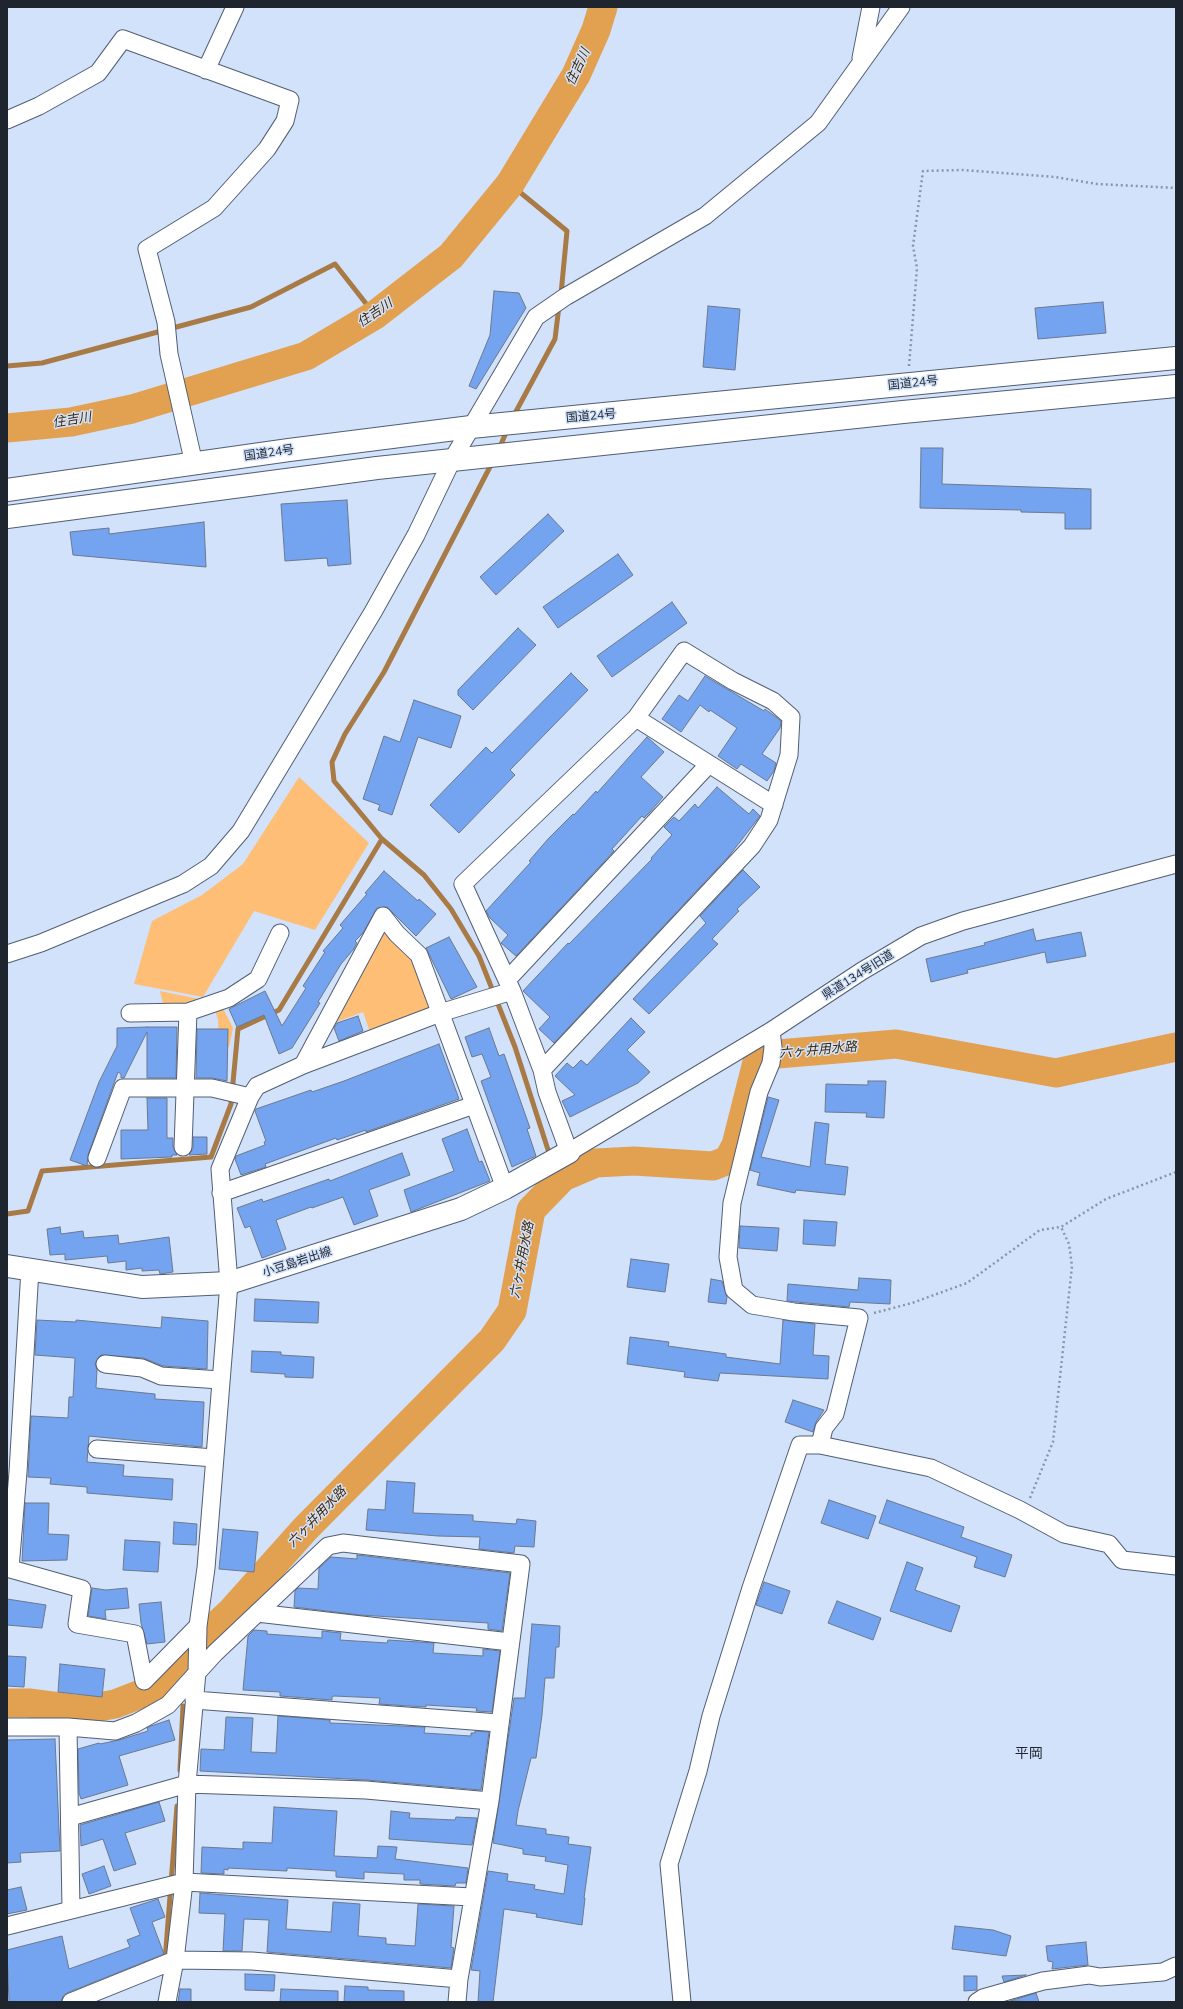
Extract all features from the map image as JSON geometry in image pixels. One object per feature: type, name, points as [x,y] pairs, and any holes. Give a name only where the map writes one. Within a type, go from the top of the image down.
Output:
[{"type":"main road","name":"国道24号","points":[[7,490],[471,427],[1176,358]]},
{"type":"main road","points":[[7,517],[278,480],[452,460],[911,411],[1176,386]]},
{"type":"main road","name":"小豆島岩出線","points":[[7,1266],[142,1287],[229,1283],[461,1209],[505,1188],[569,1152]]},
{"type":"street","points":[[206,70],[235,7]]},
{"type":"street","points":[[860,64],[871,7]]},
{"type":"street","points":[[7,954],[41,944],[183,884],[211,866],[241,831],[373,612],[416,535],[452,460],[536,317],[565,297],[705,216],[818,123],[901,7]]},
{"type":"street","points":[[7,120],[39,106],[98,73],[123,39],[290,100],[285,121],[267,149],[214,208],[147,249],[166,322],[169,354],[194,464]]},
{"type":"street","points":[[542,1070],[752,846],[769,820],[789,755],[791,717],[773,701],[733,681],[684,651],[636,718],[463,884],[542,1070],[547,1092],[569,1152]]},
{"type":"street","points":[[636,718],[774,805]]},
{"type":"street","points":[[97,1158],[123,1088],[212,1088],[238,1094],[303,1065],[440,1013],[486,999],[507,988],[709,764]]},
{"type":"street","name":"県道134号旧道","points":[[569,1152],[772,1047],[862,971],[921,936],[962,921],[1176,864]]},
{"type":"street","points":[[303,1065],[383,916],[397,934],[419,955],[505,1188]]},
{"type":"street","points":[[130,1013],[188,1012],[229,998],[258,979],[280,933]]},
{"type":"street","points":[[183,1147],[188,1012]]},
{"type":"street","points":[[772,1047],[759,1092],[732,1203],[728,1257],[734,1290],[752,1305],[794,1312],[859,1318],[835,1414],[824,1428],[820,1445]]},
{"type":"street","points":[[167,2002],[175,1960],[184,1882],[187,1784],[197,1672],[198,1626],[206,1568],[229,1283],[220,1193],[220,1169],[238,1094]]},
{"type":"street","points":[[220,1193],[474,1106]]},
{"type":"street","points":[[30,1269],[18,1472],[8,1568],[82,1589],[77,1624],[135,1634],[144,1681],[198,1626]]},
{"type":"street","points":[[105,1364],[142,1368],[161,1376],[220,1380]]},
{"type":"street","points":[[682,2002],[669,1864],[698,1771],[711,1716],[751,1588],[800,1445],[820,1445],[931,1468],[1064,1534],[1109,1544],[1122,1560],[1176,1566]]},
{"type":"street","points":[[97,1449],[214,1458]]},
{"type":"street","points":[[7,1727],[68,1727],[115,1731],[136,1723],[168,1705],[197,1672],[328,1546],[343,1543],[520,1564],[490,1801],[472,1897],[459,1979],[457,2002]]},
{"type":"street","points":[[257,1613],[510,1642]]},
{"type":"street","points":[[194,1700],[500,1723]]},
{"type":"street","points":[[68,1727],[71,1910]]},
{"type":"street","points":[[70,1817],[187,1784],[366,1790],[490,1801]]},
{"type":"street","points":[[7,1926],[184,1882],[472,1897]]},
{"type":"street","points":[[72,2002],[175,1960],[252,1961],[459,1979]]},
{"type":"street","points":[[977,2002],[983,1998],[1043,1981],[1089,1975],[1100,1977],[1163,1972],[1176,1966]]},
{"type":"path","points":[[909,383],[908,371],[917,268],[913,246],[923,171],[963,170],[1055,177],[1097,184],[1176,188]]},
{"type":"path","points":[[859,1318],[912,1303],[967,1283],[1040,1230],[1061,1227],[1106,1199],[1176,1172]]},
{"type":"path","points":[[1024,1513],[1053,1442],[1072,1266],[1069,1244],[1061,1227]]},
{"type":"shaded area","points":[[299,777],[369,843],[315,930],[254,911],[203,997],[134,984],[152,921],[202,895],[243,864]]},
{"type":"shaded area","points":[[382,929],[415,959],[431,1004],[428,1012],[370,1032],[363,1012],[328,1025]]},
{"type":"shaded area","points":[[160,991],[199,999],[184,1007],[164,1008]]},
{"type":"shaded area","points":[[223,1008],[233,1028],[229,1047],[219,1047],[218,1019],[215,1011]]},
{"type":"building","points":[[494,291],[519,293],[526,308],[476,389],[469,386],[490,335]]},
{"type":"building","points":[[1103,302],[1106,333],[1038,339],[1035,308]]},
{"type":"building","points":[[708,306],[740,309],[735,370],[703,367]]},
{"type":"building","points":[[921,448],[943,448],[942,484],[1091,489],[1091,529],[1065,529],[1065,513],[1021,512],[1021,510],[920,508]]},
{"type":"building","points":[[347,500],[351,564],[328,566],[327,558],[285,561],[281,504]]},
{"type":"building","points":[[548,514],[564,531],[496,595],[480,577]]},
{"type":"building","points":[[204,522],[206,567],[73,555],[70,532],[109,528],[109,534]]},
{"type":"building","points":[[618,554],[633,575],[558,628],[543,607]]},
{"type":"building","points":[[672,602],[687,623],[612,677],[597,656]]},
{"type":"building","points":[[518,628],[536,645],[473,710],[458,695],[458,690]]},
{"type":"building","points":[[571,673],[588,690],[510,770],[515,775],[459,833],[430,805],[486,747],[492,753]]},
{"type":"building","points":[[705,676],[764,711],[765,709],[781,721],[780,728],[762,754],[776,763],[774,771],[767,781],[741,764],[737,769],[718,756],[737,728],[710,710],[709,712],[700,705],[681,732],[662,719],[679,695],[688,701]]},
{"type":"building","points":[[414,700],[461,716],[451,748],[418,737],[392,815],[378,810],[380,805],[363,799],[384,736],[400,742]]},
{"type":"building","points":[[647,737],[664,752],[641,777],[663,797],[644,818],[642,816],[612,849],[614,851],[516,956],[501,943],[508,935],[490,918],[486,911],[531,862],[529,861],[548,839],[573,814],[574,815],[596,791],[597,793]]},
{"type":"building","points":[[717,787],[749,814],[753,809],[760,816],[729,856],[554,1043],[539,1029],[550,1017],[523,991],[568,943],[569,944],[652,859],[651,858],[672,835],[664,827],[674,817],[679,821],[695,804],[698,808]]},
{"type":"building","points":[[743,870],[760,887],[737,909],[739,911],[712,939],[718,944],[649,1014],[633,999],[706,923],[700,916]]},
{"type":"building","points":[[384,871],[418,901],[419,899],[436,914],[416,936],[387,907],[377,908],[363,933],[355,941],[357,943],[353,950],[341,964],[318,1002],[320,1003],[292,1048],[279,1054],[264,1015],[237,1027],[229,1009],[265,991],[282,1026],[306,988],[303,986],[325,952],[323,951],[343,928],[340,925],[367,894],[365,893]]},
{"type":"building","points":[[1033,929],[1036,941],[1081,932],[1086,956],[1047,963],[1045,952],[967,970],[968,973],[931,982],[926,959],[985,945],[984,943]]},
{"type":"building","points":[[449,937],[477,987],[451,999],[426,948]]},
{"type":"building","points":[[358,1016],[363,1031],[339,1041],[334,1028],[337,1023]]},
{"type":"building","points":[[631,1018],[645,1032],[627,1050],[650,1072],[638,1083],[570,1117],[562,1101],[575,1095],[555,1076],[567,1063],[573,1068],[581,1060],[587,1065]]},
{"type":"building","points":[[177,1027],[176,1078],[147,1078],[147,1032],[124,1078],[121,1078],[121,1074],[118,1072],[88,1155],[87,1166],[70,1160],[99,1082],[117,1046],[117,1028]]},
{"type":"building","points":[[489,1028],[499,1056],[504,1054],[530,1128],[527,1129],[536,1156],[512,1167],[481,1081],[491,1077],[482,1054],[472,1057],[465,1037]]},
{"type":"building","points":[[197,1029],[228,1029],[227,1081],[212,1078],[196,1078]]},
{"type":"building","points":[[439,1044],[459,1099],[366,1132],[366,1130],[337,1140],[336,1138],[265,1164],[266,1167],[241,1175],[235,1159],[236,1156],[265,1145],[264,1142],[266,1141],[255,1111],[256,1109],[311,1090],[312,1092],[344,1081]]},
{"type":"building","points":[[868,1081],[886,1081],[884,1118],[866,1117],[867,1113],[825,1112],[826,1084],[868,1085]]},
{"type":"building","points":[[768,1097],[779,1100],[761,1157],[810,1167],[815,1122],[829,1124],[825,1164],[848,1167],[845,1195],[796,1190],[795,1193],[757,1185],[760,1173],[750,1170]]},
{"type":"building","points":[[147,1098],[167,1098],[167,1138],[173,1138],[173,1147],[177,1155],[172,1155],[172,1157],[121,1159],[121,1130],[148,1130]]},
{"type":"building","points":[[467,1129],[479,1162],[482,1161],[490,1181],[411,1212],[404,1190],[454,1171],[442,1139]]},
{"type":"building","points":[[193,1137],[207,1137],[207,1154],[189,1155],[193,1148]]},
{"type":"building","points":[[402,1153],[410,1175],[369,1190],[378,1216],[354,1225],[343,1197],[312,1208],[311,1207],[276,1220],[286,1249],[262,1258],[250,1226],[245,1228],[237,1208],[262,1199],[263,1202],[329,1179],[330,1181]]},
{"type":"building","points":[[804,1220],[837,1222],[835,1246],[803,1244]]},
{"type":"building","points":[[740,1226],[779,1228],[777,1251],[739,1248]]},
{"type":"building","points":[[60,1227],[61,1234],[83,1231],[84,1238],[118,1235],[119,1244],[169,1237],[173,1272],[160,1274],[159,1270],[142,1271],[142,1268],[126,1270],[126,1261],[108,1263],[107,1256],[65,1260],[65,1254],[50,1255],[47,1229]]},
{"type":"building","points":[[631,1259],[669,1264],[665,1292],[627,1287]]},
{"type":"building","points":[[859,1278],[891,1280],[890,1304],[850,1302],[849,1307],[787,1301],[788,1284],[858,1290]]},
{"type":"building","points":[[711,1279],[722,1281],[727,1297],[726,1304],[708,1302]]},
{"type":"building","points":[[255,1299],[319,1302],[318,1323],[254,1321]]},
{"type":"building","points":[[162,1317],[208,1321],[207,1369],[163,1366],[143,1358],[101,1355],[95,1363],[97,1370],[96,1388],[155,1394],[155,1399],[204,1402],[202,1447],[89,1436],[87,1462],[124,1465],[123,1476],[173,1479],[172,1500],[87,1493],[87,1487],[50,1484],[51,1478],[28,1477],[31,1416],[68,1418],[69,1397],[73,1397],[75,1358],[35,1355],[37,1320],[76,1322],[76,1320],[161,1328]]},
{"type":"building","points":[[783,1320],[815,1324],[813,1355],[829,1356],[828,1379],[720,1373],[718,1381],[684,1377],[685,1372],[627,1364],[630,1337],[669,1342],[668,1346],[726,1354],[726,1357],[780,1364]]},
{"type":"building","points":[[252,1351],[281,1352],[281,1355],[314,1357],[313,1378],[285,1377],[285,1374],[251,1372]]},
{"type":"building","points":[[793,1400],[824,1410],[816,1422],[813,1432],[785,1422]]},
{"type":"building","points":[[387,1481],[415,1483],[413,1513],[473,1515],[473,1521],[516,1524],[517,1519],[536,1521],[534,1547],[515,1546],[514,1553],[479,1549],[480,1537],[438,1536],[366,1530],[368,1509],[385,1510]]},
{"type":"building","points":[[829,1500],[876,1516],[868,1539],[821,1523]]},
{"type":"building","points":[[887,1500],[964,1527],[961,1537],[1012,1555],[1005,1577],[974,1567],[977,1557],[879,1523]]},
{"type":"building","points":[[25,1503],[49,1503],[48,1534],[69,1535],[67,1560],[22,1561]]},
{"type":"building","points":[[174,1522],[197,1524],[196,1545],[173,1544]]},
{"type":"building","points":[[223,1529],[258,1532],[254,1572],[219,1569]]},
{"type":"building","points":[[125,1540],[160,1542],[158,1572],[123,1570]]},
{"type":"building","points":[[357,1555],[510,1573],[502,1631],[488,1629],[488,1623],[360,1615],[294,1607],[295,1591],[298,1588],[318,1589],[319,1568],[331,1557],[357,1559]]},
{"type":"building","points":[[907,1562],[923,1568],[915,1590],[960,1606],[951,1632],[890,1611]]},
{"type":"building","points":[[764,1582],[790,1591],[782,1614],[756,1605]]},
{"type":"building","points":[[92,1588],[106,1590],[127,1588],[129,1608],[105,1610],[106,1619],[88,1616]]},
{"type":"building","points":[[7,1599],[46,1605],[42,1628],[7,1625]]},
{"type":"building","points":[[837,1601],[881,1618],[873,1640],[828,1623]]},
{"type":"building","points":[[161,1602],[165,1642],[147,1644],[141,1623],[139,1604]]},
{"type":"building","points":[[532,1624],[560,1626],[559,1647],[556,1647],[554,1678],[545,1678],[536,1758],[531,1758],[516,1825],[546,1829],[546,1834],[569,1837],[568,1844],[591,1847],[582,1925],[536,1917],[537,1914],[504,1909],[493,2002],[478,2002],[480,1971],[471,1970],[488,1871],[508,1874],[507,1881],[535,1885],[534,1889],[564,1894],[568,1865],[545,1861],[546,1857],[523,1854],[523,1849],[493,1843],[514,1698],[525,1698]]},
{"type":"building","points":[[254,1630],[267,1631],[267,1634],[322,1638],[322,1631],[341,1633],[340,1640],[387,1643],[388,1640],[434,1643],[433,1653],[483,1656],[483,1649],[500,1651],[492,1712],[476,1711],[477,1708],[379,1704],[380,1698],[334,1696],[332,1697],[332,1700],[280,1696],[280,1692],[243,1690],[248,1636]]},
{"type":"building","points":[[7,1656],[26,1657],[24,1687],[7,1686]]},
{"type":"building","points":[[60,1664],[105,1669],[102,1697],[58,1692]]},
{"type":"building","points":[[278,1716],[330,1720],[330,1723],[425,1727],[424,1733],[471,1736],[471,1733],[475,1733],[475,1731],[489,1732],[481,1790],[367,1780],[200,1771],[201,1749],[224,1750],[226,1717],[253,1718],[251,1752],[276,1753]]},
{"type":"building","points":[[169,1720],[175,1740],[119,1756],[128,1785],[81,1799],[79,1793],[78,1749],[99,1743],[119,1740],[148,1731],[147,1728]]},
{"type":"building","points":[[55,1739],[60,1851],[20,1853],[21,1862],[7,1863],[7,1740]]},
{"type":"building","points":[[159,1802],[165,1821],[125,1833],[136,1864],[114,1871],[103,1839],[81,1846],[80,1825]]},
{"type":"building","points":[[274,1807],[337,1811],[334,1856],[377,1858],[378,1846],[397,1847],[395,1859],[468,1868],[466,1883],[456,1883],[455,1886],[420,1884],[420,1880],[404,1880],[404,1874],[364,1872],[364,1879],[336,1877],[336,1871],[287,1868],[287,1871],[228,1868],[228,1870],[224,1869],[224,1874],[201,1873],[202,1847],[243,1849],[243,1842],[272,1843]]},
{"type":"building","points":[[391,1811],[410,1813],[409,1818],[455,1820],[456,1817],[477,1818],[472,1845],[389,1839]]},
{"type":"building","points":[[104,1866],[111,1886],[89,1894],[82,1874]]},
{"type":"building","points":[[21,1887],[27,1910],[7,1914],[7,1890]]},
{"type":"building","points":[[200,1893],[288,1900],[286,1929],[331,1932],[333,1902],[360,1904],[358,1936],[386,1938],[386,1944],[415,1946],[418,1904],[454,1906],[451,1947],[454,1948],[451,1968],[267,1952],[269,1920],[244,1919],[242,1951],[223,1951],[225,1914],[199,1913]]},
{"type":"building","points":[[158,1899],[165,1917],[152,1922],[164,1954],[67,1993],[63,1996],[61,2002],[9,2002],[7,1950],[62,1936],[69,1969],[130,1947],[127,1940],[140,1935],[130,1908]]},
{"type":"building","points":[[955,1926],[993,1930],[1011,1936],[1006,1956],[952,1949]]},
{"type":"building","points":[[1086,1942],[1088,1965],[1052,1969],[1053,1962],[1048,1961],[1046,1946]]},
{"type":"building","points":[[245,1974],[275,1975],[274,1991],[245,1990]]},
{"type":"building","points":[[1026,1975],[1004,1982],[1002,1976]]},
{"type":"building","points":[[964,1976],[977,1976],[977,1990],[964,1991]]},
{"type":"building","points":[[345,1986],[368,1987],[368,1990],[404,1991],[404,2002],[344,2002]]},
{"type":"building","points":[[180,1989],[191,1989],[191,2002],[178,2002]]},
{"type":"building","points":[[281,1989],[338,1991],[338,2002],[280,2002]]},
{"type":"building","points":[[1036,1993],[1039,2002],[1010,2001]]},
{"type":"waterway","name":"住吉川","points":[[7,428],[71,422],[132,409],[306,356],[375,315],[451,256],[510,184],[576,75],[596,30],[603,7]]},
{"type":"waterway","points":[[510,184],[567,231],[561,294]]},
{"type":"waterway","points":[[7,366],[42,363],[251,307],[335,264],[375,315]]},
{"type":"waterway","points":[[513,417],[555,339],[559,306]]},
{"type":"waterway","points":[[499,449],[508,428]]},
{"type":"waterway","points":[[493,461],[384,672],[345,734],[332,762],[334,781],[382,839],[424,875],[451,909],[479,956],[515,1047],[550,1156]]},
{"type":"waterway","points":[[7,1214],[28,1211],[42,1171],[211,1157],[231,1104],[238,1029],[279,1010],[382,839]]},
{"type":"waterway","name":"六ヶ井用水路","points":[[7,1703],[29,1703],[82,1710],[115,1704],[151,1690],[181,1658],[231,1612],[305,1529],[492,1340],[512,1311],[531,1210],[563,1177],[596,1163],[634,1161],[713,1166],[728,1160],[736,1145],[757,1062],[766,1055],[896,1044],[1056,1073],[1176,1047]]},
{"type":"waterway","points":[[554,1165],[560,1181]]},
{"type":"waterway","points":[[180,1770],[183,1706]]},
{"type":"waterway","points":[[165,1961],[177,1806]]},
{"type":"district","name":"平岡","points":[[1029,1754]]}]
